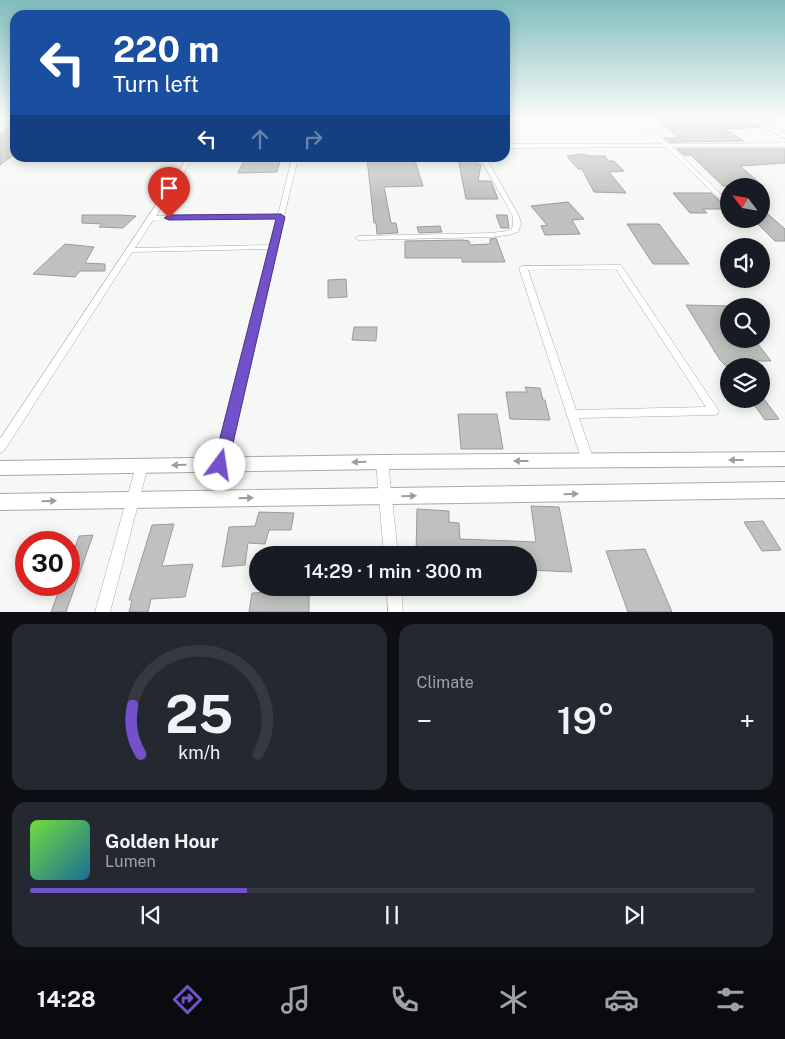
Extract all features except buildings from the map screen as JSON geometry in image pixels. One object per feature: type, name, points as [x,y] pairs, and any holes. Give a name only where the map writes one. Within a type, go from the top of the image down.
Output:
[{"type":"street","points":[[510,146],[719,146]]},
{"type":"street","points":[[667,146],[720,196]]},
{"type":"street","points":[[0,448],[187,162]]},
{"type":"street","points":[[220,465],[294,162]]},
{"type":"street","points":[[359,238],[491,235],[508,233],[515,230],[517,224],[516,216],[485,162]]},
{"type":"street","points":[[150,218],[281,217]]},
{"type":"street","points":[[130,250],[273,247]]},
{"type":"street","points":[[572,414],[714,411],[618,267],[523,268],[572,414],[588,460]]},
{"type":"street","points":[[0,468],[382,462],[785,459]]},
{"type":"street","points":[[382,462],[390,546]]},
{"type":"street","points":[[102,612],[142,466]]},
{"type":"street","points":[[0,502],[785,490]]},
{"type":"street","points":[[395,596],[396,612]]},
{"type":"route","points":[[169,218],[281,217],[220,465]]}]
